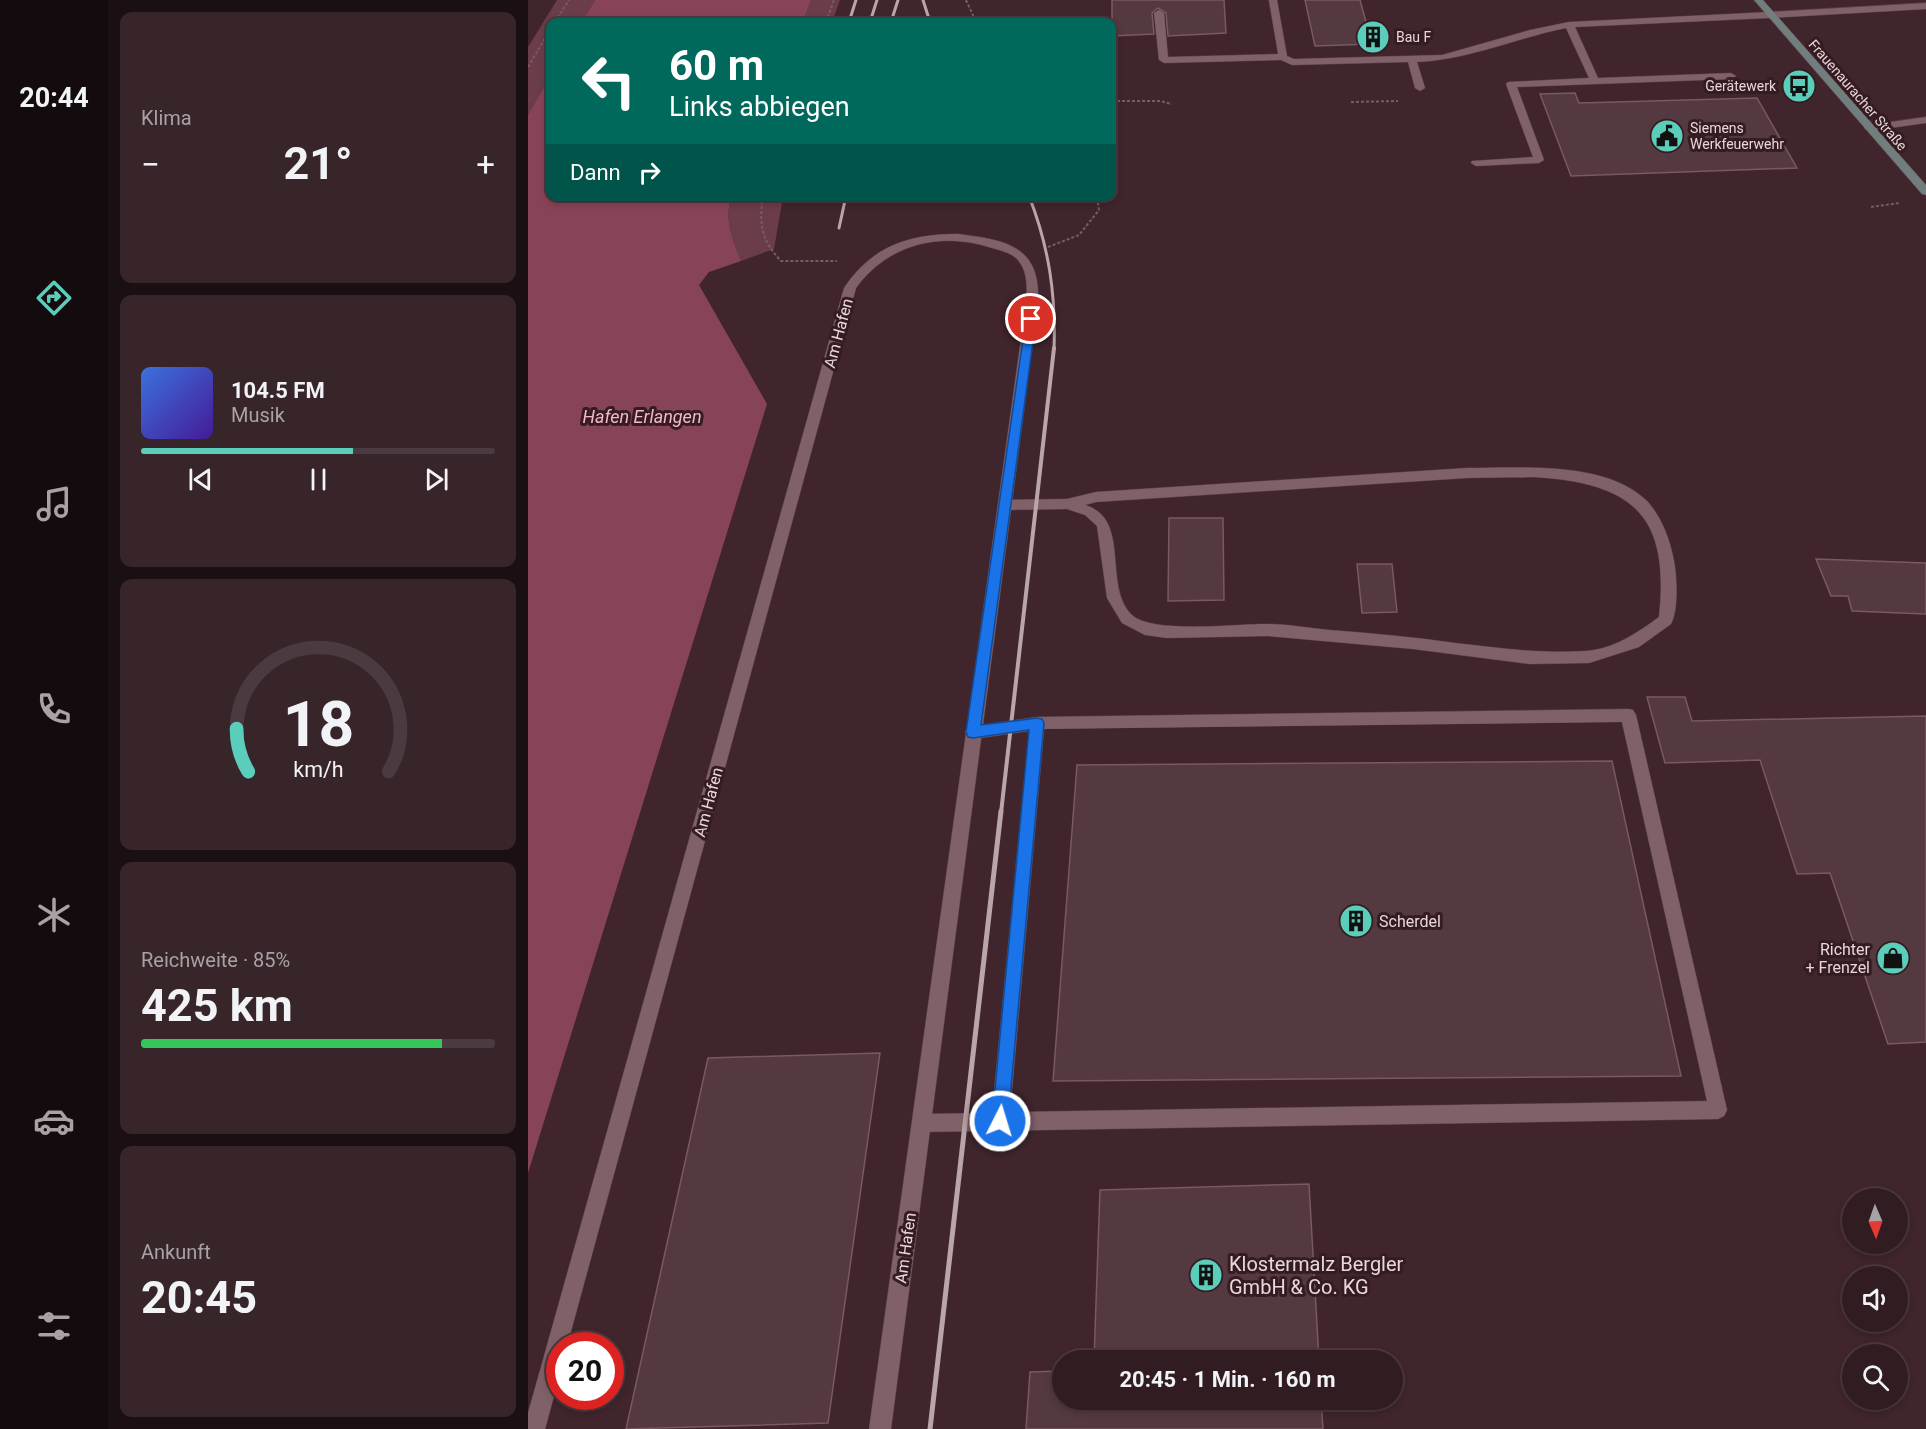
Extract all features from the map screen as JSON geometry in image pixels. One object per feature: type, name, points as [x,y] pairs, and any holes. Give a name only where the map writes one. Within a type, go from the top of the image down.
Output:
[{"type":"main road","name":"Frauenauracher Straße","points":[[1758,0],[1926,192]]},
{"type":"street","points":[[1273,0],[1283,57]]},
{"type":"street","name":"Frauenauracher Straße","points":[[1769,15],[1926,6]]},
{"type":"street","points":[[1159,13],[1164,60],[1283,57],[1292,62],[1443,58],[1533,32],[1569,25],[1769,15]]},
{"type":"street","points":[[1569,25],[1595,81]]},
{"type":"street","points":[[1412,59],[1420,88]]},
{"type":"street","points":[[1476,162],[1539,160],[1511,84],[1731,76]]},
{"type":"street","points":[[1869,128],[1926,120]]},
{"type":"street","name":"Am Hafen","points":[[534,1429],[850,288],[867,266],[885,253],[913,242],[960,237],[981,240],[1022,256],[1033,286],[1031,319],[973,732],[880,1429]]},
{"type":"street","points":[[1005,505],[1067,504],[1096,497],[1467,473],[1541,473],[1579,477],[1613,487],[1641,504],[1655,524],[1667,558],[1669,591],[1666,620],[1634,643],[1588,657],[1541,658],[1413,643],[1268,630],[1167,632],[1145,629],[1127,619],[1114,598],[1103,524],[1090,511],[1067,504]]},
{"type":"street","points":[[922,1123],[1718,1110],[1628,715],[1037,723],[973,732]]},
{"type":"street","points":[[1000,1121],[1037,723]]},
{"type":"path","points":[[558,18],[569,0]]},
{"type":"path","points":[[827,18],[834,0]]},
{"type":"path","points":[[966,0],[974,18]]},
{"type":"path","points":[[528,67],[546,37]]},
{"type":"path","points":[[1351,102],[1402,100]]},
{"type":"path","points":[[1116,101],[1160,101],[1172,104]]},
{"type":"path","points":[[762,201],[760,226],[765,245],[781,261],[831,261],[867,266]]},
{"type":"path","points":[[1022,256],[1079,235],[1099,210],[1098,201]]},
{"type":"shaded area","points":[[557,0],[595,0],[584,18],[546,18],[546,83],[528,115],[528,47]]},
{"type":"shaded area","points":[[811,0],[840,0],[833,18],[804,18]]},
{"type":"shaded area","points":[[730,201],[782,201],[774,249],[741,261],[732,237]]},
{"type":"water","points":[[595,0],[811,0],[804,18],[584,18]]},
{"type":"water","name":"Hafen Erlangen","points":[[546,83],[546,201],[730,201],[729,221],[741,261],[709,272],[699,285],[767,404],[528,1173],[528,115]]},
{"type":"building","points":[[1112,0],[1224,0],[1226,33],[1168,36],[1166,13],[1158,8],[1152,13],[1154,34],[1116,36],[1116,18],[1112,18]]},
{"type":"building","points":[[1305,0],[1360,0],[1372,44],[1315,46]]},
{"type":"building","name":"Siemens Werkfeuerwehr","points":[[1575,93],[1579,103],[1757,98],[1797,168],[1571,176],[1540,94]]},
{"type":"building","points":[[1169,518],[1223,518],[1224,600],[1168,601]]},
{"type":"building","points":[[1816,559],[1926,563],[1926,614],[1852,611],[1848,596],[1831,596]]},
{"type":"building","points":[[1357,564],[1392,564],[1397,612],[1362,613]]},
{"type":"building","name":"Richter + Frenzel","points":[[1647,697],[1685,697],[1692,721],[1926,716],[1926,1042],[1888,1044],[1830,873],[1797,874],[1760,760],[1665,763]]},
{"type":"building","name":"Scherdel","points":[[1612,761],[1681,1076],[1053,1081],[1077,765]]},
{"type":"building","points":[[880,1053],[828,1423],[626,1429],[708,1058]]},
{"type":"building","name":"Klostermalz Bergler GmbH & Co. KG","points":[[1309,1184],[1318,1350],[1094,1350],[1100,1190]]},
{"type":"building","points":[[1052,1371],[1052,1410],[1322,1410],[1323,1429],[1026,1429],[1030,1372]]},
{"type":"railway","points":[[850,18],[856,0]]},
{"type":"railway","points":[[871,18],[877,0]]},
{"type":"railway","points":[[892,18],[898,0]]},
{"type":"railway","points":[[923,0],[929,18]]},
{"type":"railway","points":[[839,228],[845,201]]},
{"type":"railway","points":[[1031,201],[1042,234],[1050,271],[1054,309],[1054,348]]},
{"type":"railway","points":[[1001,813],[1054,348]]},
{"type":"railway","points":[[930,1429],[1001,811]]},
{"type":"place","name":"Bau F","points":[[1373,37]]},
{"type":"place","name":"Gerätewerk","points":[[1799,86]]},
{"type":"place","name":"Siemens Werkfeuerwehr","points":[[1667,136]]},
{"type":"place","name":"Scherdel","points":[[1356,921]]},
{"type":"place","name":"Richter + Frenzel","points":[[1893,958]]},
{"type":"place","name":"Klostermalz Bergler GmbH & Co. KG","points":[[1206,1275]]},
{"type":"route","points":[[1000,1121],[1037,723],[973,732],[1031,319]]}]
